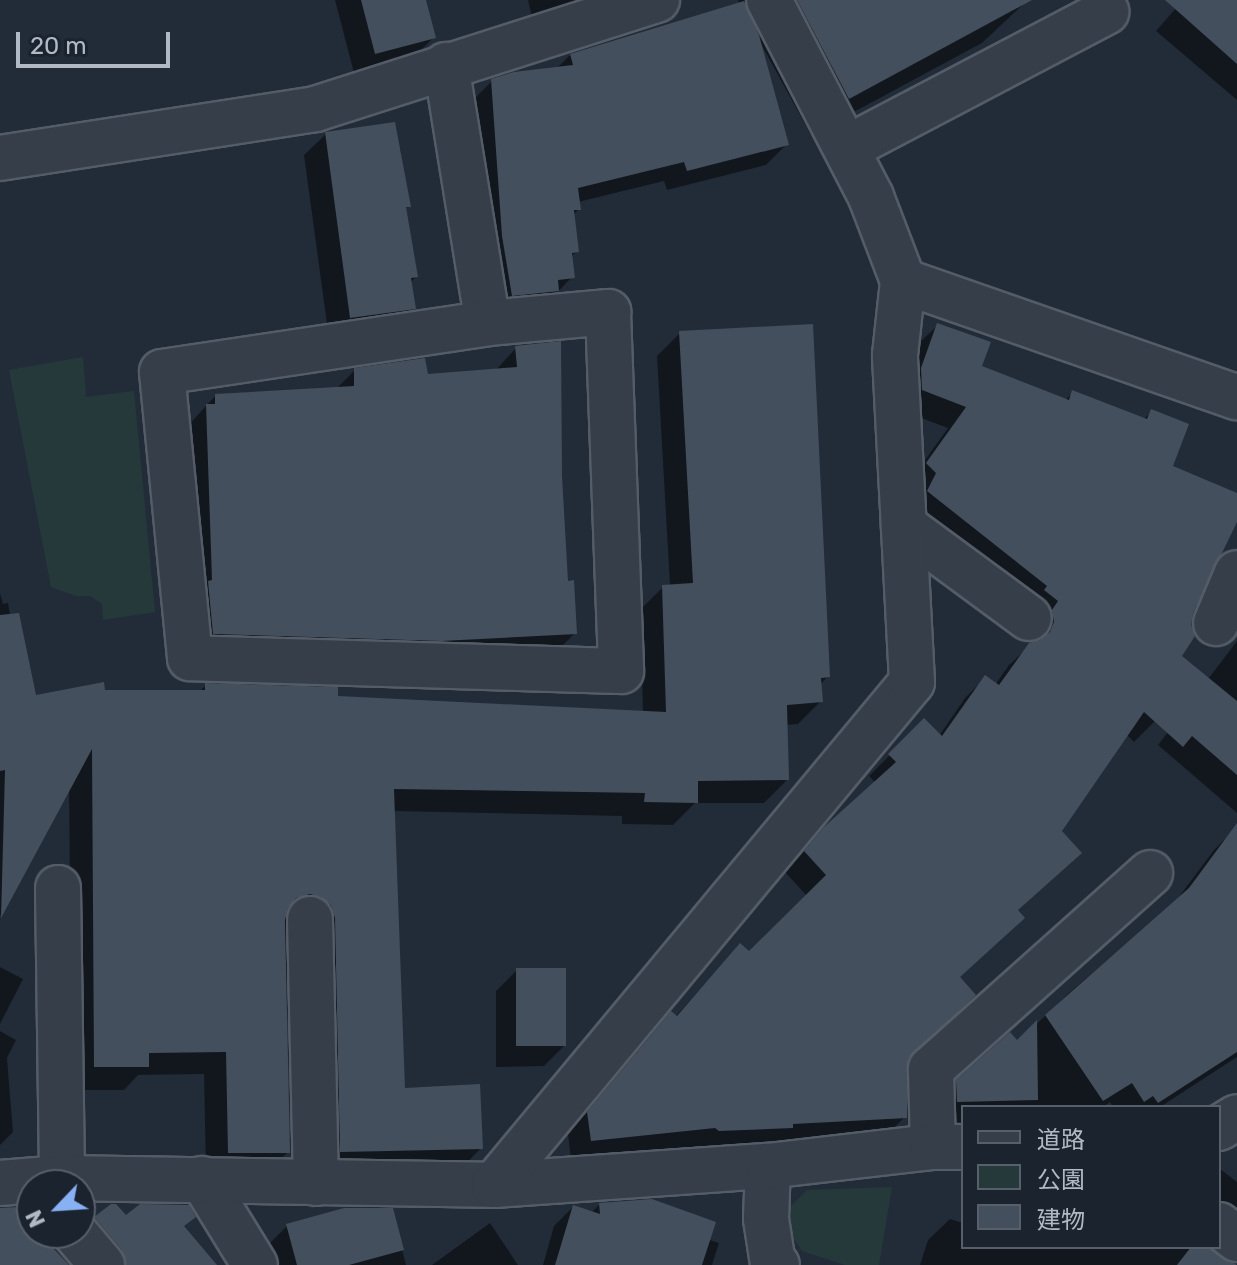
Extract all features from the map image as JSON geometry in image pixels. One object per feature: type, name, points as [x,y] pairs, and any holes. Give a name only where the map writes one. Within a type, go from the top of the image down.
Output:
[{"type":"street","points":[[0,158],[315,109],[657,0]]},
{"type":"street","points":[[494,1185],[912,682],[895,355],[903,281],[871,197],[769,0]]},
{"type":"street","points":[[847,148],[1106,12]]},
{"type":"street","points":[[446,65],[488,323]]},
{"type":"street","points":[[903,281],[1237,397]]},
{"type":"street","points":[[608,312],[621,671],[190,658],[162,372],[488,323],[608,312]]},
{"type":"street","points":[[904,526],[1029,618]]},
{"type":"street","points":[[1216,623],[1237,573]]},
{"type":"street","points":[[96,1181],[202,1179],[494,1185],[768,1166],[948,1147],[931,1069],[1150,873]]},
{"type":"street","points":[[33,1169],[58,888]]},
{"type":"street","points":[[310,919],[316,1183]]},
{"type":"street","points":[[768,1166],[766,1219],[773,1264],[777,1265]]},
{"type":"street","points":[[202,1179],[255,1265]]},
{"type":"street","points":[[1221,1227],[1237,1239]]},
{"type":"street","points":[[88,1249],[102,1265]]},
{"type":"green space","points":[[83,357],[86,397],[134,391],[155,612],[103,620],[102,604],[90,596],[76,596],[51,587],[9,370]]},
{"type":"green space","points":[[892,1187],[879,1265],[845,1265],[802,1251],[787,1228],[788,1209],[807,1190]]},
{"type":"building","points":[[361,0],[426,0],[436,38],[375,54]]},
{"type":"building","points":[[797,0],[1032,0],[849,99]]},
{"type":"building","points":[[1165,0],[1237,0],[1237,64]]},
{"type":"building","points":[[744,1],[759,35],[789,145],[687,171],[684,162],[578,188],[581,210],[574,210],[579,252],[572,253],[575,278],[558,280],[559,291],[512,296],[502,236],[491,79],[514,72],[573,65],[570,54]]},
{"type":"building","points":[[395,122],[411,207],[406,207],[418,277],[411,278],[416,309],[350,318],[325,132]]},
{"type":"building","points":[[937,323],[991,342],[982,366],[1069,400],[1072,390],[1147,419],[1151,409],[1189,424],[1173,466],[1237,493],[1237,522],[1193,613],[1191,625],[1195,636],[1182,656],[1237,701],[1237,775],[1192,736],[1183,747],[1144,712],[1062,831],[1082,853],[1018,910],[1025,918],[960,977],[976,995],[908,1059],[907,1118],[793,1124],[793,1128],[719,1131],[715,1128],[591,1141],[587,1112],[671,1011],[677,1016],[740,943],[749,951],[826,875],[804,851],[824,827],[896,762],[888,754],[924,718],[942,736],[985,675],[999,685],[1029,643],[1040,640],[1050,632],[1054,622],[1052,610],[1058,601],[1044,590],[1047,586],[927,491],[936,473],[926,463],[966,407],[922,390],[921,368]]},
{"type":"building","points":[[813,324],[830,677],[821,678],[823,702],[787,705],[789,780],[698,781],[698,803],[644,802],[645,793],[394,789],[405,1088],[480,1084],[483,1149],[340,1152],[335,918],[331,905],[321,897],[310,894],[296,898],[288,908],[285,920],[290,1153],[228,1153],[226,1052],[149,1053],[149,1067],[94,1067],[92,749],[1,918],[5,770],[0,771],[0,615],[19,613],[36,695],[104,682],[105,690],[205,690],[205,683],[338,687],[338,696],[666,712],[662,585],[693,583],[679,331]]},
{"type":"building","points":[[561,341],[562,476],[568,581],[574,580],[577,634],[441,641],[213,634],[208,581],[212,580],[206,404],[215,404],[215,394],[354,386],[354,368],[425,358],[428,374],[517,367],[515,346]]},
{"type":"building","points":[[1237,823],[1237,1052],[1158,1103],[1153,1096],[1144,1102],[1132,1083],[1103,1101],[1045,1015],[1189,888]]},
{"type":"building","points":[[516,968],[566,968],[566,1046],[516,1046]]},
{"type":"building","points":[[1037,1020],[1038,1100],[957,1102],[956,1080],[1010,1032],[1017,1040]]},
{"type":"building","points":[[652,1199],[716,1222],[702,1265],[555,1265],[573,1205],[600,1214],[599,1203]]},
{"type":"building","points":[[111,1204],[116,1204],[126,1215],[140,1204],[189,1205],[196,1217],[184,1226],[217,1265],[126,1265],[121,1249],[96,1215]]},
{"type":"building","points":[[16,1207],[16,1249],[54,1249],[69,1265],[0,1265],[0,1208]]},
{"type":"building","points":[[344,1208],[393,1208],[404,1250],[349,1265],[297,1265],[286,1224]]},
{"type":"building","points":[[1189,1249],[1210,1249],[1237,1265],[1177,1265]]}]
